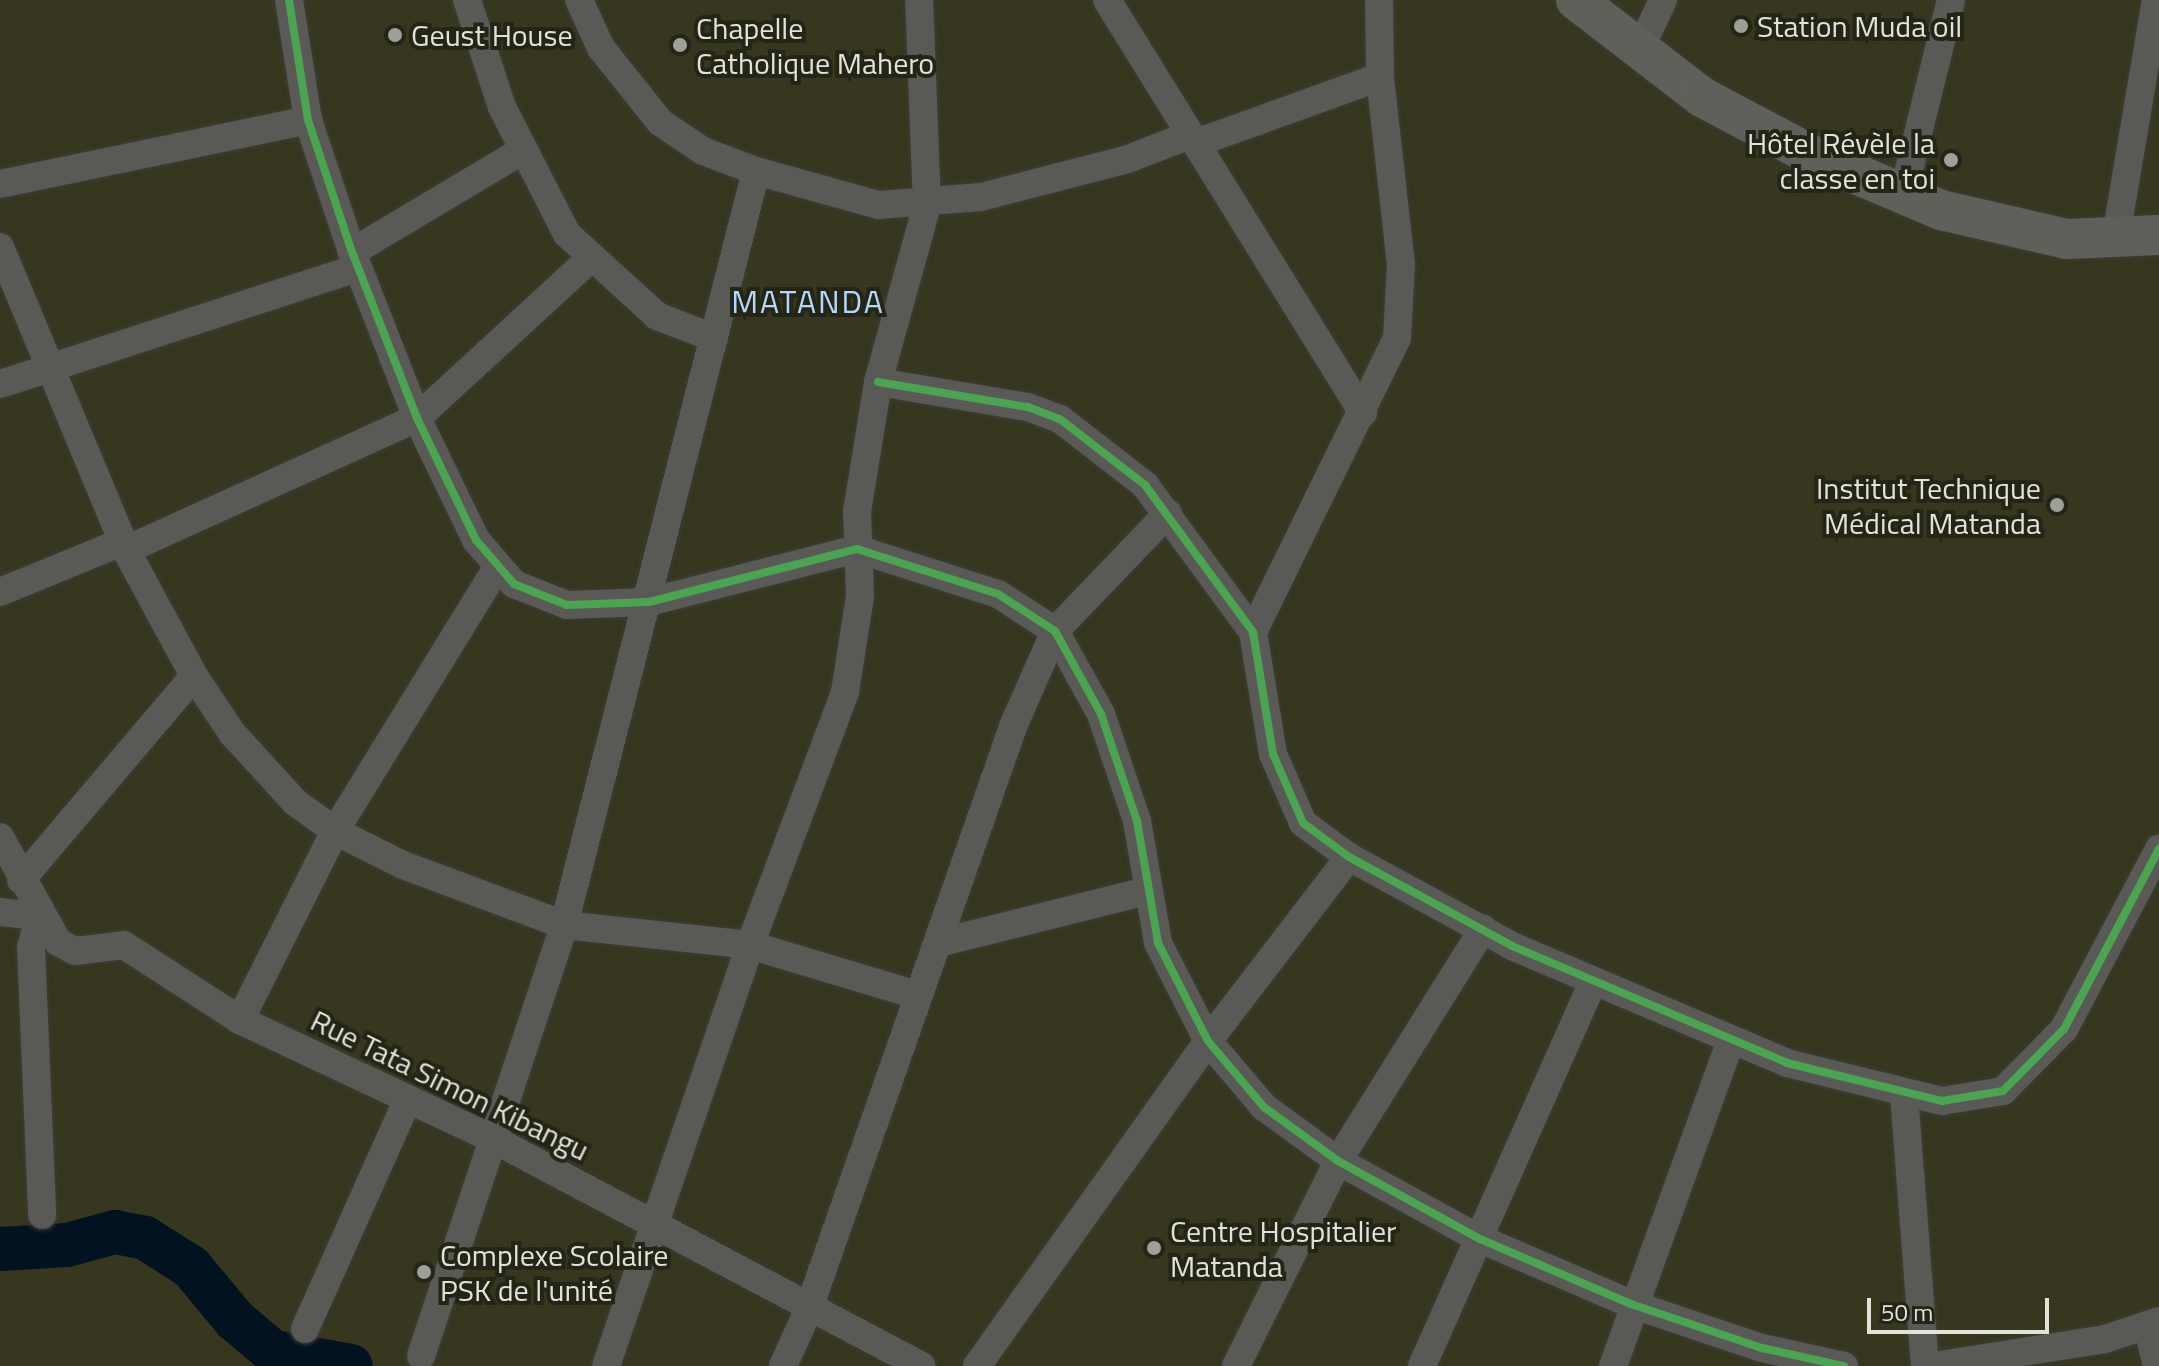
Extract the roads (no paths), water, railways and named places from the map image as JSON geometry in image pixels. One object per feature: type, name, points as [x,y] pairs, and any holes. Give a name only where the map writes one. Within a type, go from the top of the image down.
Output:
[{"type":"highway","points":[[1576,0],[1702,97],[1809,154],[1903,194],[2007,229],[2067,239],[2159,235]]},
{"type":"street","points":[[289,0],[308,120],[355,260],[417,418],[476,540],[497,568],[514,584],[567,605],[649,602],[857,549],[998,594],[1055,631],[1101,714],[1126,777],[1158,943],[1208,1041],[1264,1107],[1338,1161],[1480,1239],[1761,1357],[1844,1366]]},
{"type":"street","points":[[467,0],[523,150],[567,234],[589,260],[657,316],[714,338]]},
{"type":"street","points":[[579,0],[601,48],[660,122],[703,151],[756,171],[879,205],[927,205],[1128,159],[1380,77]]},
{"type":"street","points":[[606,1366],[750,945],[845,692],[860,596],[857,512],[878,382],[927,205],[919,0]]},
{"type":"street","points":[[1107,0],[1363,413]]},
{"type":"street","points":[[1253,632],[1387,366],[1402,312],[1380,77],[1379,0]]},
{"type":"street","points":[[1639,51],[1663,0]]},
{"type":"street","points":[[1903,194],[1951,0]]},
{"type":"street","points":[[2116,236],[2156,0]]},
{"type":"street","points":[[0,184],[308,120]]},
{"type":"street","points":[[0,384],[355,260],[523,150]]},
{"type":"street","points":[[421,1356],[564,925],[649,602],[756,171]]},
{"type":"street","points":[[0,247],[124,546],[194,676],[260,768],[335,831],[403,865],[564,925],[750,945],[917,995]]},
{"type":"street","points":[[0,592],[124,546],[417,418],[589,260]]},
{"type":"street","points":[[878,382],[1028,407],[1060,419],[1145,485],[1253,632],[1273,754],[1286,796],[1303,823],[1349,857],[1592,984],[1813,1071],[1904,1094],[1972,1101],[2003,1091],[2040,1061],[2103,965],[2159,849]]},
{"type":"street","points":[[783,1366],[808,1311],[1014,724],[1055,631],[1168,513]]},
{"type":"street","points":[[240,1020],[335,831],[497,568]]},
{"type":"street","points":[[21,880],[194,676]]},
{"type":"street","name":"Rue Tata Simon Kibangu","points":[[0,837],[39,916],[58,942],[75,951],[124,945],[240,1020],[491,1138],[808,1311],[921,1366]]},
{"type":"street","points":[[977,1366],[1208,1041],[1349,857]]},
{"type":"street","points":[[938,943],[1147,891]]},
{"type":"street","points":[[0,912],[39,916],[31,947],[42,1215]]},
{"type":"street","points":[[1236,1366],[1338,1161],[1483,929]]},
{"type":"street","points":[[1422,1366],[1592,984]]},
{"type":"street","points":[[1613,1366],[1631,1304],[1731,1040]]},
{"type":"street","points":[[1904,1094],[1925,1366]]},
{"type":"street","points":[[305,1329],[408,1099]]},
{"type":"street","points":[[1933,1366],[2105,1339],[2153,1323],[2157,1366]]},
{"type":"waterway","points":[[0,1249],[67,1245],[115,1232],[145,1238],[191,1267],[235,1320],[273,1352],[351,1366]]},
{"type":"place","name":"Station Muda oil","points":[[1741,26]]},
{"type":"place","name":"Geust House","points":[[395,35]]},
{"type":"place","name":"Chapelle Catholique Mahero","points":[[680,45]]},
{"type":"place","name":"Hôtel Révèle la classe en toi","points":[[1951,160]]},
{"type":"place","name":"Institut Technique Médical Matanda","points":[[2057,505]]},
{"type":"place","name":"Centre Hospitalier Matanda","points":[[1154,1248]]},
{"type":"place","name":"Complexe Scolaire PSK de l'unité","points":[[424,1272]]},
{"type":"district","name":"MATANDA","points":[[808,301]]}]
